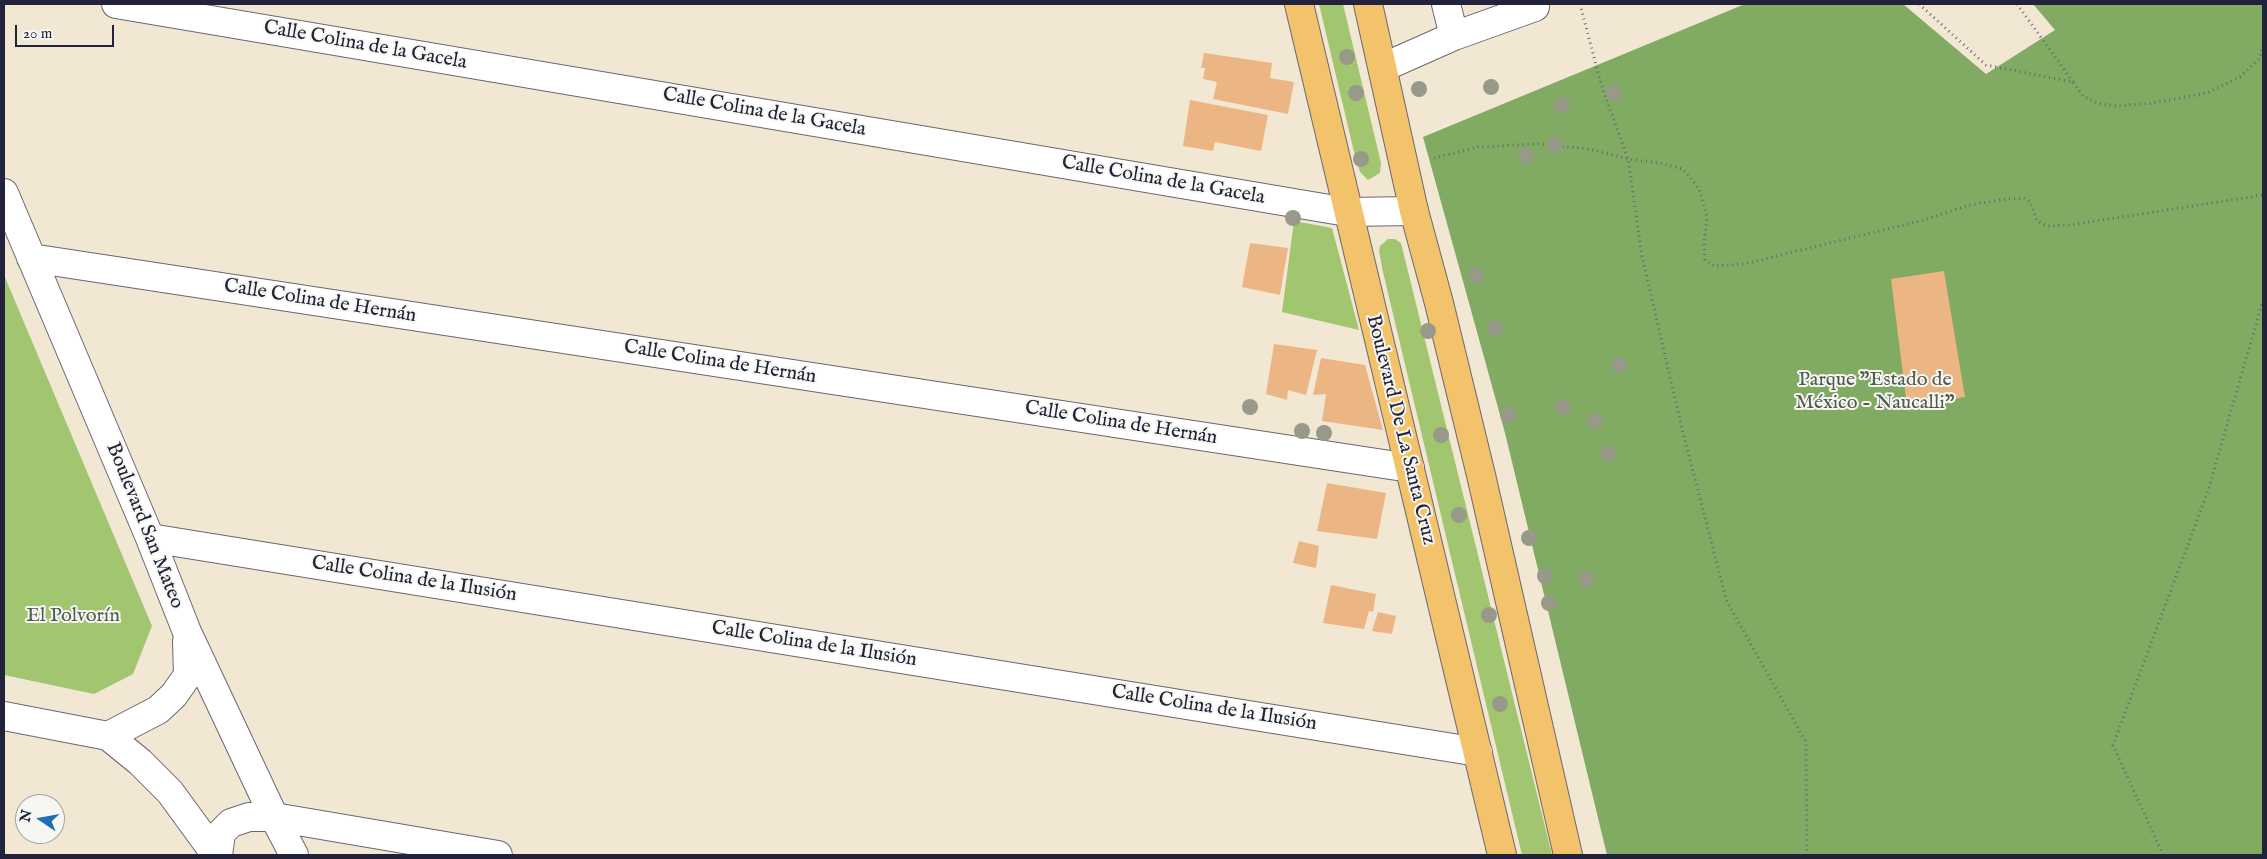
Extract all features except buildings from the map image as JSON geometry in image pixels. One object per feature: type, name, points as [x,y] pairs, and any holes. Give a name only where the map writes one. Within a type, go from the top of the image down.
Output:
[{"type":"main road","name":"Boulevard De La Santa Cruz","points":[[1299,4],[1347,212],[1502,855]]},
{"type":"main road","points":[[1368,4],[1384,67],[1414,211],[1439,303],[1481,475],[1568,855]]},
{"type":"street","name":"Calle Colina de la Gacela","points":[[116,4],[1347,212],[1414,211]]},
{"type":"street","points":[[1446,4],[1454,36]]},
{"type":"street","points":[[1384,67],[1454,36],[1535,7],[1534,4]]},
{"type":"street","name":"Boulevard San Mateo","points":[[4,193],[150,538],[187,632],[274,817],[294,855]]},
{"type":"street","name":"Calle Colina de Hernán","points":[[31,258],[1410,468]]},
{"type":"street","name":"Calle Colina de la Ilusión","points":[[150,538],[1478,752]]},
{"type":"street","points":[[108,736],[158,710],[174,695],[188,675],[187,632]]},
{"type":"street","points":[[4,716],[108,736],[140,762],[170,792],[217,855]]},
{"type":"street","points":[[217,855],[221,833],[232,823],[249,817],[274,817],[498,855]]},
{"type":"path","points":[[1580,4],[1601,84],[1628,160],[1642,256],[1683,433],[1727,602],[1806,742],[1807,855]]},
{"type":"path","points":[[1919,4],[1986,65],[2073,82]]},
{"type":"path","points":[[2017,4],[2082,96],[2097,103],[2116,106],[2207,94],[2240,77],[2259,59],[2263,44]]},
{"type":"path","points":[[1404,164],[1478,147],[1538,144],[1589,149],[1628,160],[1660,163],[1683,169],[1699,189],[1707,217],[1704,244],[1706,260],[1714,266],[1744,264],[1924,220],[1969,205],[2008,199],[2024,198],[2030,202],[2037,221],[2046,226],[2070,225],[2263,195]]},
{"type":"path","points":[[2163,855],[2113,745],[2208,491],[2263,300]]},
{"type":"green space","points":[[1319,4],[1343,4],[1381,163],[1380,173],[1368,180],[1360,172],[1355,156]]},
{"type":"green space","name":"Parque \"Estado de México - Naucalli\"","points":[[1745,4],[1903,4],[1986,74],[2055,30],[2033,4],[2263,4],[2263,855],[1607,855],[1505,433],[1423,137]]},
{"type":"green space","points":[[1294,221],[1332,228],[1359,330],[1282,312]]},
{"type":"green space","points":[[1388,239],[1395,239],[1401,243],[1552,855],[1522,855],[1383,272],[1379,251],[1380,246]]},
{"type":"green space","name":"El Polvorín","points":[[4,275],[152,626],[133,674],[94,694],[4,675]]}]
